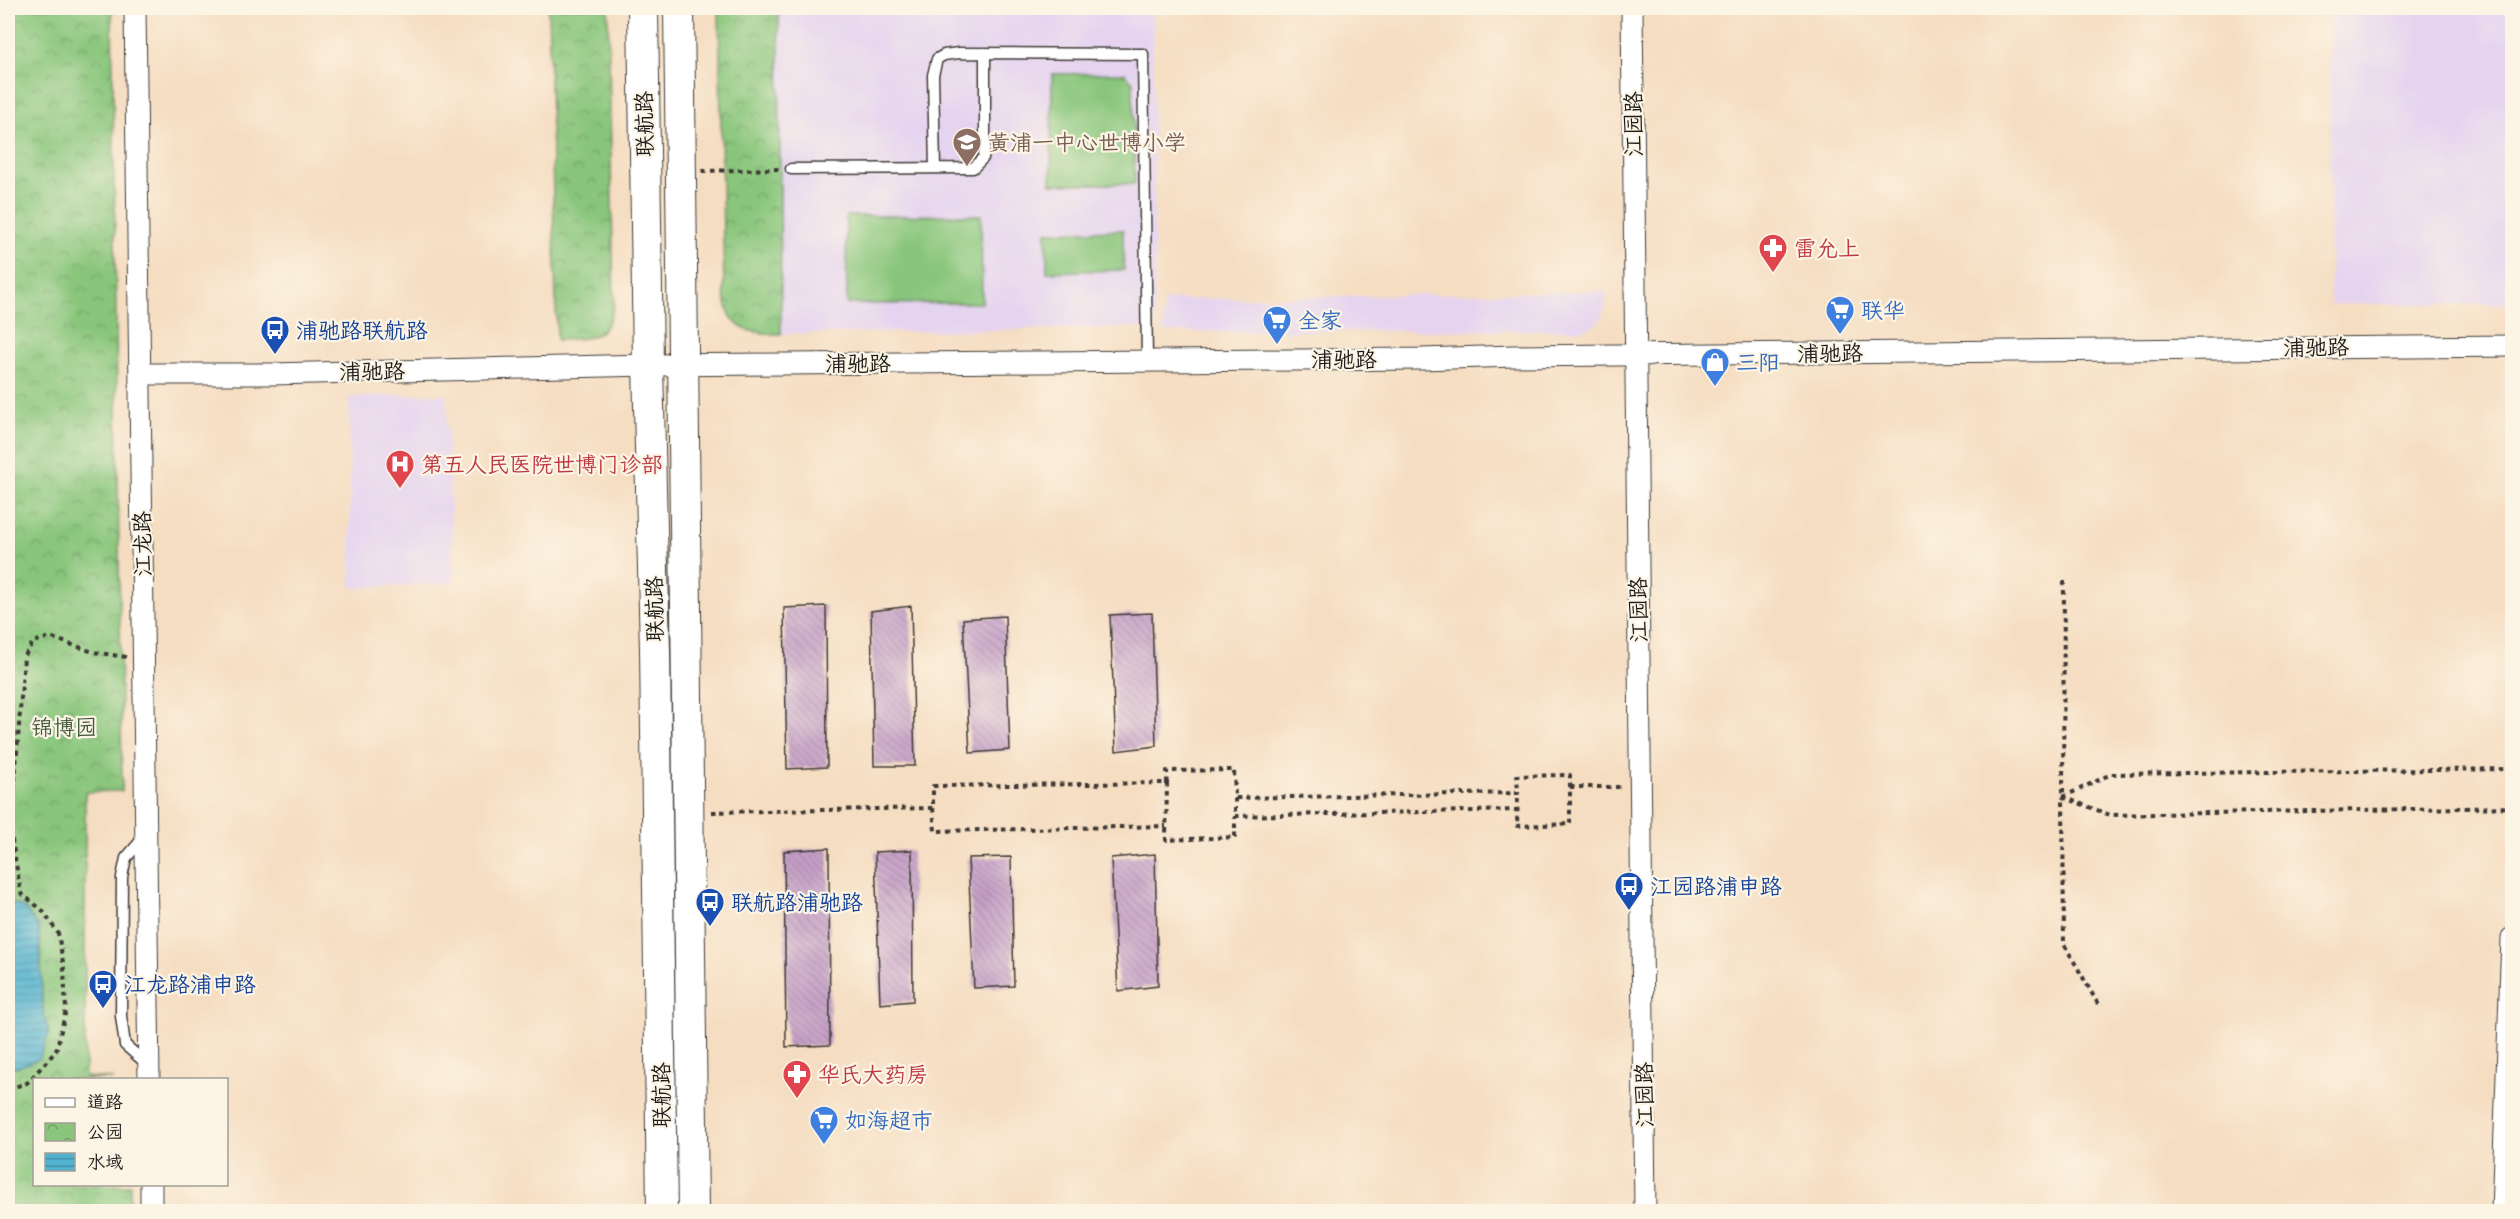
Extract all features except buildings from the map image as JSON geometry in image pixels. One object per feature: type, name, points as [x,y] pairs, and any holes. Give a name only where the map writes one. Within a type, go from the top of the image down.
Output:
[{"type":"street","name":"江龙路","points":[[135,8],[149,1073]]},
{"type":"street","name":"联航路","points":[[643,8],[648,365],[656,651],[662,1212]]},
{"type":"street","name":"联航路","points":[[679,8],[693,1212]]},
{"type":"street","name":"江园路","points":[[1632,8],[1645,1212]]},
{"type":"street","name":"浦驰路","points":[[140,374],[272,374],[648,365],[2512,346]]},
{"type":"street","points":[[2502,1212],[2512,938]]},
{"type":"street","points":[[151,1186],[151,1212]]},
{"type":"lane","points":[[935,168],[933,75],[937,59],[952,53],[1143,54],[1147,361]]},
{"type":"lane","points":[[791,169],[973,168],[983,158],[985,53]]},
{"type":"path","points":[[680,172],[791,169]]},
{"type":"path","points":[[2064,581],[2064,944],[2098,1004]]},
{"type":"path","points":[[8,1089],[27,1083],[56,1051],[66,1010],[64,968],[58,933],[42,910],[21,892],[11,835],[24,657],[33,642],[50,637],[93,652],[120,654],[144,663]]},
{"type":"path","points":[[8,796],[15,760]]},
{"type":"path","points":[[1234,770],[1235,837],[1166,840],[1167,783],[1167,771],[1234,770]]},
{"type":"path","points":[[2063,797],[2111,774],[2512,770]]},
{"type":"path","points":[[1570,775],[1570,824],[1517,826],[1518,792],[1517,776],[1570,775]]},
{"type":"path","points":[[1166,826],[934,831],[933,786],[1167,783]]},
{"type":"path","points":[[1570,787],[1624,787]]},
{"type":"path","points":[[1235,798],[1518,792]]},
{"type":"path","points":[[2063,797],[2110,816],[2512,807]]},
{"type":"path","points":[[687,812],[933,808]]},
{"type":"path","points":[[1235,816],[1517,810]]},
{"type":"shaded area","name":"黄浦一中心世博小学","points":[[779,8],[1153,8],[1155,327],[781,334]]},
{"type":"shaded area","points":[[2330,8],[2512,8],[2512,304],[2330,304]]},
{"type":"shaded area","points":[[1606,291],[1605,307],[1600,319],[1592,327],[1581,330],[1163,332],[1164,300]]},
{"type":"shaded area","name":"第五人民医院世博门诊部","points":[[446,394],[454,583],[351,588],[349,397]]},
{"type":"green space","name":"锦博园","points":[[8,8],[112,8],[122,791],[85,792],[85,1077],[100,1078],[33,1078],[33,1186],[130,1186],[130,1211],[8,1211]]},
{"type":"green space","points":[[548,8],[608,8],[614,304],[607,325],[601,331],[595,335],[578,339],[557,340]]},
{"type":"green space","points":[[719,8],[779,8],[781,334],[749,331],[735,322],[726,305]]},
{"type":"green space","points":[[1124,73],[1133,82],[1135,184],[1051,184],[1052,74]]},
{"type":"green space","points":[[981,215],[982,303],[847,304],[846,216]]},
{"type":"green space","points":[[1123,230],[1124,270],[1047,272],[1046,232]]},
{"type":"water","points":[[8,901],[25,908],[39,928],[43,1011],[49,1034],[39,1059],[18,1067],[8,1067]]},
{"type":"place","name":"黄浦一中心世博小学","points":[[967,168]]},
{"type":"place","name":"雷允上","points":[[1773,274]]},
{"type":"place","name":"联华","points":[[1840,336]]},
{"type":"place","name":"全家","points":[[1277,346]]},
{"type":"place","name":"浦驰路联航路","points":[[275,356]]},
{"type":"place","name":"三阳","points":[[1715,388]]},
{"type":"place","name":"第五人民医院世博门诊部","points":[[400,490]]},
{"type":"place","name":"江园路浦申路","points":[[1629,912]]},
{"type":"place","name":"联航路浦驰路","points":[[710,928]]},
{"type":"place","name":"江龙路浦申路","points":[[103,1010]]},
{"type":"place","name":"华氏大药房","points":[[797,1100]]},
{"type":"place","name":"如海超市","points":[[824,1146]]}]
